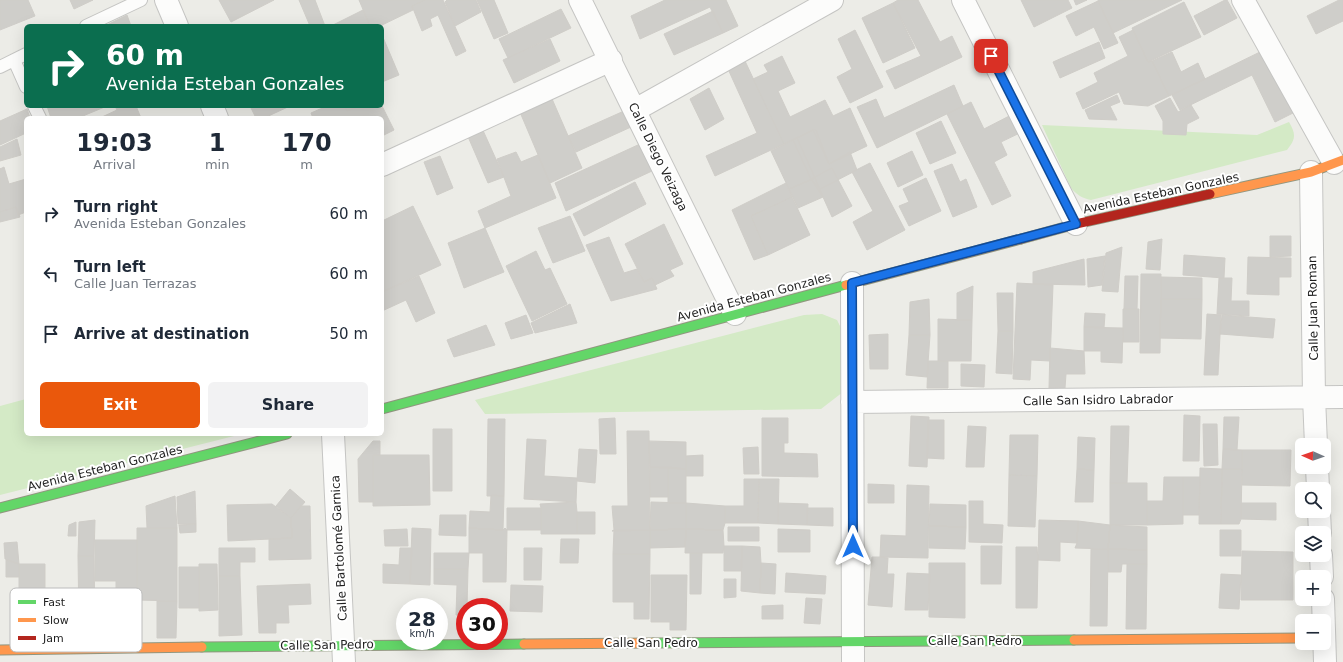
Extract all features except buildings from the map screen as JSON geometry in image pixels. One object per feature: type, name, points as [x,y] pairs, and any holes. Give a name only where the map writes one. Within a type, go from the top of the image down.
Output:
[{"type":"street","points":[[166,0],[176,24]]},
{"type":"street","name":"Calle Diego Veizaga","points":[[580,0],[611,60],[735,314]]},
{"type":"street","points":[[635,110],[832,0]]},
{"type":"street","points":[[963,0],[1076,224]]},
{"type":"street","points":[[1243,0],[1339,162]]},
{"type":"street","points":[[384,164],[611,60]]},
{"type":"street","name":"Avenida Esteban Gonzales","points":[[384,408],[1076,224],[1311,172],[1339,162]]},
{"type":"street","name":"Calle Juan Roman","points":[[1311,172],[1316,438]]},
{"type":"street","points":[[852,283],[853,652]]},
{"type":"street","name":"Calle San Isidro Labrador","points":[[852,402],[1343,397]]},
{"type":"street","name":"Avenida Esteban Gonzales","points":[[0,508],[278,436]]},
{"type":"street","name":"Calle Bartolomé Garnica","points":[[333,436],[343,654]]},
{"type":"street","name":"Calle San Pedro","points":[[142,652],[343,654],[853,652],[1295,638]]},
{"type":"street","name":"Calle San Pedro","points":[[0,650],[10,650]]},
{"type":"street","points":[[1325,662],[1328,650]]},
{"type":"lane","points":[[90,24],[141,0]]},
{"type":"lane","points":[[0,67],[24,55]]},
{"type":"lane","points":[[14,60],[24,82]]},
{"type":"green space","points":[[1289,122],[1294,136],[1292,143],[1287,150],[1091,200],[1075,193],[1071,188],[1042,125],[1257,135]]},
{"type":"green space","points":[[822,314],[837,320],[842,330],[843,392],[821,409],[485,414],[475,400],[804,315]]},
{"type":"green space","points":[[24,400],[24,436],[234,436],[0,495],[0,406]]},
{"type":"traffic: fast","points":[[384,408],[846,285]]},
{"type":"traffic: fast","points":[[0,508],[279,436]]},
{"type":"traffic: fast","points":[[653,643],[1074,640]]},
{"type":"traffic: fast","points":[[202,647],[524,644]]},
{"type":"traffic: slow","points":[[1210,194],[1311,172],[1343,160]]},
{"type":"traffic: slow","points":[[846,285],[1021,239]]},
{"type":"traffic: slow","points":[[1074,640],[1295,638]]},
{"type":"traffic: slow","points":[[524,644],[653,643]]},
{"type":"traffic: slow","points":[[142,648],[202,647]]},
{"type":"traffic: slow","points":[[0,650],[10,650]]},
{"type":"traffic: jam","points":[[1021,239],[1076,224],[1210,194]]},
{"type":"route","points":[[853,546],[852,283],[1076,224],[991,56]]}]
